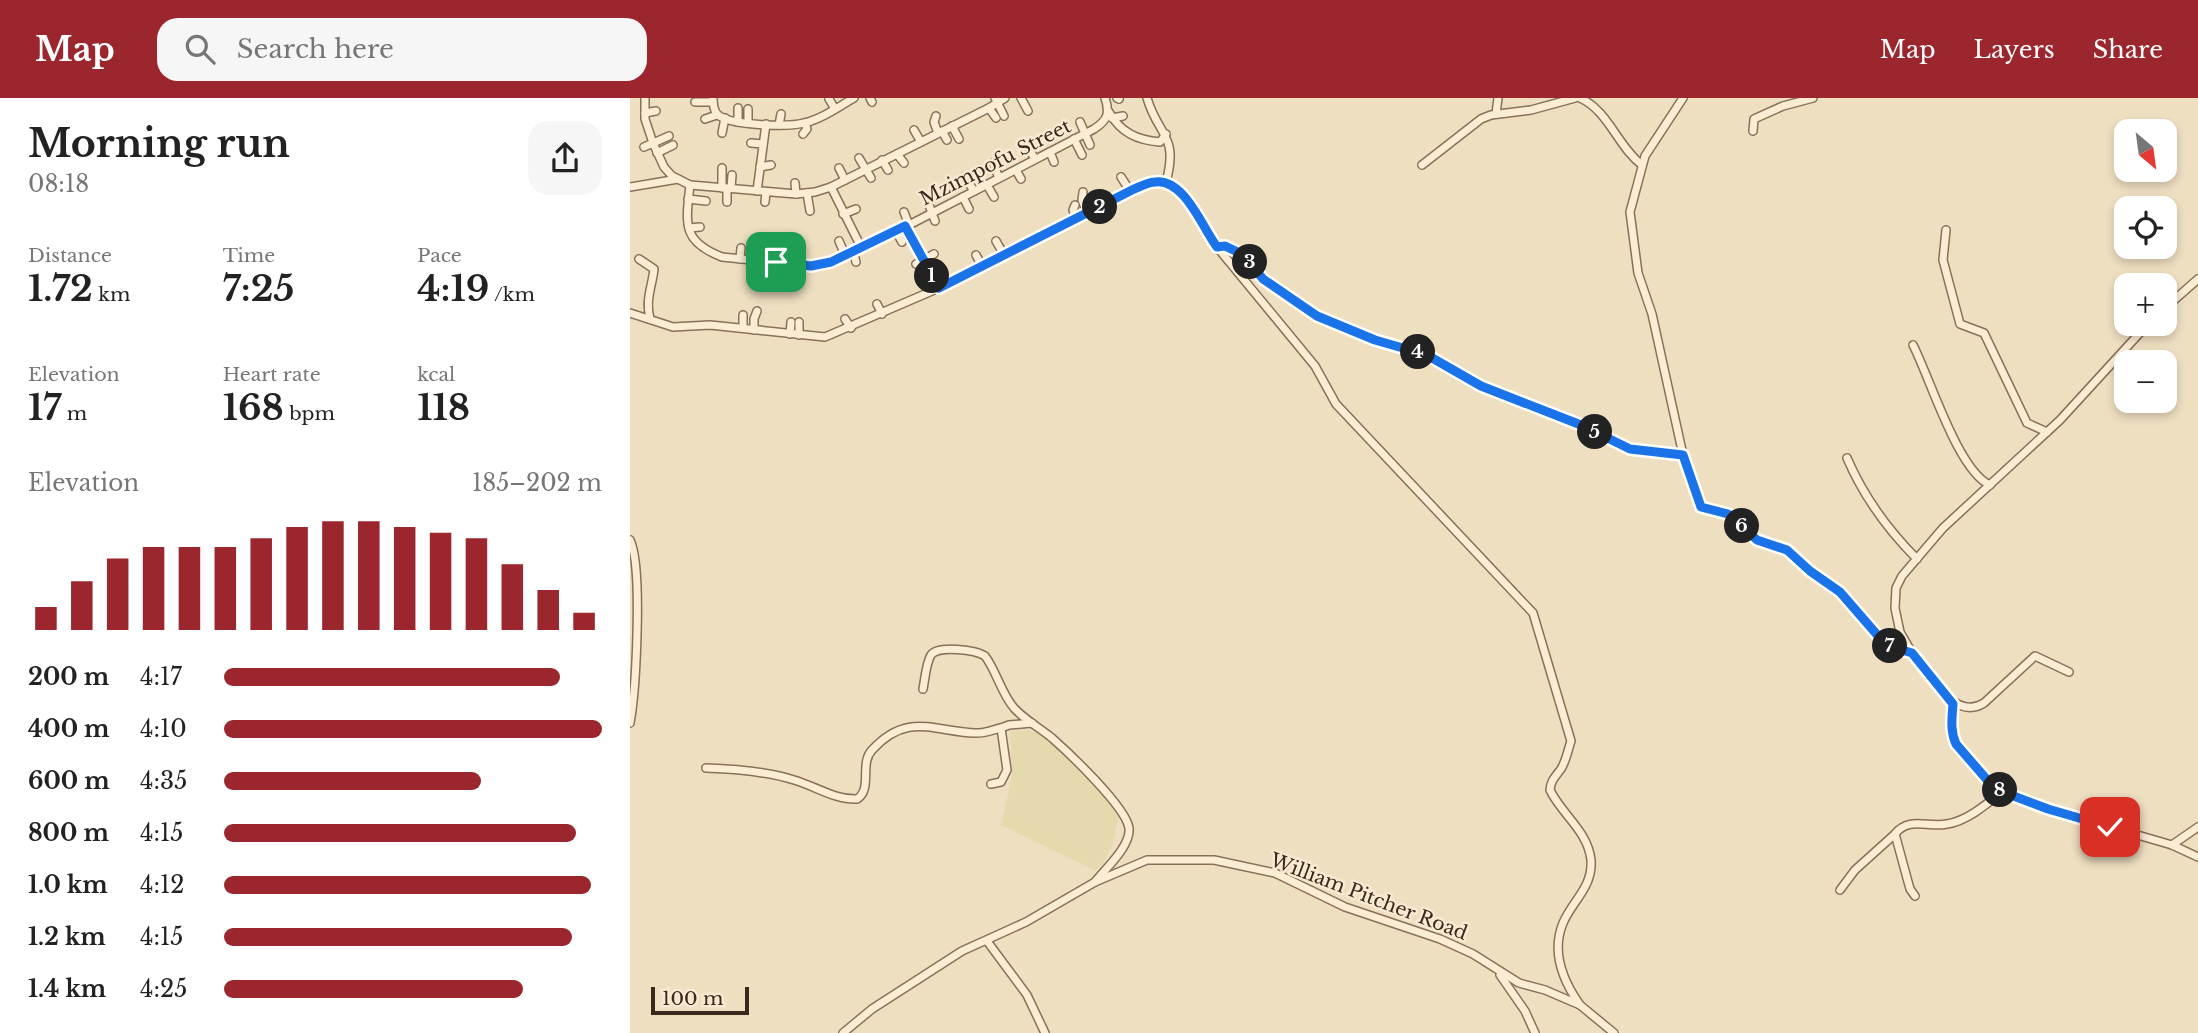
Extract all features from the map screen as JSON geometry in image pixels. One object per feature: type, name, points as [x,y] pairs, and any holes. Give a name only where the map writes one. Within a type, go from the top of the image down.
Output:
[{"type":"street","points":[[635,98],[645,99],[645,113],[653,144],[664,167],[678,179],[690,185],[796,194],[831,187],[1005,98]]},
{"type":"street","points":[[695,102],[713,100],[713,107],[721,116],[738,122],[779,125],[809,124],[853,98]]},
{"type":"street","points":[[1021,98],[1028,111]]},
{"type":"street","points":[[1147,98],[1166,134],[1172,162],[1166,182]]},
{"type":"street","points":[[1496,114],[1498,98]]},
{"type":"street","points":[[1422,165],[1481,120],[1496,114],[1531,110],[1578,98],[1596,107],[1632,158],[1642,166]]},
{"type":"street","points":[[1683,98],[1644,156],[1630,212],[1638,274],[1652,314],[1683,455],[1701,507],[1728,514],[1757,540],[1787,550],[1846,598],[1886,645],[1912,653]]},
{"type":"street","points":[[1752,131],[1754,119],[1763,114],[1813,98]]},
{"type":"street","points":[[829,99],[835,109]]},
{"type":"street","points":[[994,103],[1000,117]]},
{"type":"street","points":[[1104,103],[1122,130],[1145,141],[1160,142],[1166,134]]},
{"type":"street","points":[[738,108],[738,122]]},
{"type":"street","points":[[748,109],[748,122]]},
{"type":"street","points":[[645,113],[656,111]]},
{"type":"street","points":[[779,125],[781,114]]},
{"type":"street","points":[[1111,115],[1123,116]]},
{"type":"street","name":"Mzimpofu Street","points":[[689,228],[695,243],[722,257],[811,266],[831,262],[1085,134],[1111,115]]},
{"type":"street","points":[[705,119],[721,116]]},
{"type":"street","points":[[721,116],[722,133]]},
{"type":"street","points":[[936,117],[934,122],[947,140]]},
{"type":"street","points":[[1080,122],[1090,145]]},
{"type":"street","points":[[757,191],[766,124]]},
{"type":"street","points":[[803,134],[809,124]]},
{"type":"street","points":[[952,126],[959,139]]},
{"type":"street","points":[[914,130],[921,142]]},
{"type":"street","points":[[644,147],[669,136]]},
{"type":"street","points":[[1074,139],[1082,155]]},
{"type":"street","points":[[751,143],[772,144]]},
{"type":"street","points":[[657,153],[673,145]]},
{"type":"street","points":[[1029,149],[1035,159]]},
{"type":"street","points":[[905,150],[912,157]]},
{"type":"street","points":[[1050,152],[1054,162]]},
{"type":"street","points":[[897,154],[904,163]]},
{"type":"street","points":[[859,158],[871,178]]},
{"type":"street","points":[[883,160],[888,170]]},
{"type":"street","points":[[993,163],[999,178]]},
{"type":"street","points":[[760,167],[771,165]]},
{"type":"street","points":[[722,168],[727,202]]},
{"type":"street","points":[[839,168],[845,180]]},
{"type":"street","points":[[1016,170],[1021,179]]},
{"type":"street","points":[[727,188],[732,175]]},
{"type":"street","points":[[965,177],[974,191]]},
{"type":"street","points":[[1122,177],[1130,191]]},
{"type":"street","points":[[630,187],[678,179]]},
{"type":"street","points":[[630,313],[673,327],[698,325],[825,337],[844,325],[882,314],[939,288],[1130,191],[1154,181],[1166,182],[1178,188],[1217,247],[1315,366],[1336,404],[1533,613],[1571,741],[1560,771],[1553,776],[1550,790],[1586,840],[1591,859],[1590,877],[1563,923],[1560,939],[1560,969],[1565,985],[1580,1005]]},
{"type":"street","points":[[795,183],[796,194]]},
{"type":"street","points":[[986,184],[994,197]]},
{"type":"street","points":[[690,185],[687,217],[689,228],[699,227]]},
{"type":"street","points":[[831,187],[835,206],[843,214],[868,256]]},
{"type":"street","points":[[765,202],[766,192]]},
{"type":"street","points":[[1083,192],[1082,200],[1087,213]]},
{"type":"street","points":[[784,203],[785,193]]},
{"type":"street","points":[[807,193],[810,211]]},
{"type":"street","points":[[963,197],[969,209]]},
{"type":"street","points":[[688,199],[706,201]]},
{"type":"street","points":[[1075,205],[1073,210],[1076,219]]},
{"type":"street","points":[[843,214],[856,209]]},
{"type":"street","points":[[936,221],[934,209],[948,214]]},
{"type":"street","points":[[904,212],[920,262],[939,288]]},
{"type":"street","points":[[1946,230],[1942,260],[1960,324],[1984,333],[2027,423],[2047,432]]},
{"type":"street","points":[[896,231],[902,242]]},
{"type":"street","points":[[838,241],[856,262]]},
{"type":"street","points":[[996,241],[1004,255]]},
{"type":"street","points":[[1217,247],[1225,246],[1244,255],[1263,279],[1317,316],[1375,340],[1427,355],[1481,386],[1581,425],[1630,449],[1683,455]]},
{"type":"street","points":[[740,259],[741,248]]},
{"type":"street","points":[[776,248],[780,263]]},
{"type":"street","points":[[780,263],[785,249]]},
{"type":"street","points":[[920,262],[934,254]]},
{"type":"street","points":[[976,255],[982,266]]},
{"type":"street","points":[[639,259],[654,269],[648,292],[650,319]]},
{"type":"street","points":[[796,280],[799,265]]},
{"type":"street","points":[[2177,297],[2198,279]]},
{"type":"street","points":[[877,304],[882,314]]},
{"type":"street","points":[[754,330],[757,311]]},
{"type":"street","points":[[743,315],[743,328]]},
{"type":"street","points":[[795,322],[795,334]]},
{"type":"street","points":[[2069,672],[2035,656],[1977,708],[1966,709],[1953,704],[1912,653],[1900,632],[1895,607],[1896,588],[1902,576],[1943,528],[2047,432],[2137,336]]},
{"type":"street","points":[[1913,345],[1956,442],[1979,478],[1990,485]]},
{"type":"street","points":[[1847,458],[1894,536],[1917,559]]},
{"type":"street","points":[[630,540],[635,555],[636,588],[635,690],[630,723]]},
{"type":"street","points":[[1886,645],[1900,632]]},
{"type":"street","points":[[923,689],[932,654],[944,650],[980,652],[989,661],[1007,699],[1016,710],[1052,738],[1095,781],[1127,822],[1129,830],[1123,846],[1095,882]]},
{"type":"street","points":[[1953,704],[1952,736],[1995,789],[2048,809],[2172,845],[2198,857]]},
{"type":"street","points":[[706,768],[739,769],[793,779],[831,794],[857,799],[863,793],[865,761],[872,750],[903,729],[919,726],[976,734],[1009,725],[1033,723]]},
{"type":"street","points":[[991,784],[1001,782],[1007,770],[1001,728]]},
{"type":"street","points":[[1840,891],[1856,870],[1904,825],[1949,824],[1982,807],[2003,792]]},
{"type":"street","points":[[2172,845],[2198,827]]},
{"type":"street","points":[[1895,834],[1914,896]]},
{"type":"street","name":"William Pitcher Road","points":[[844,1033],[872,1009],[962,951],[1026,922],[1095,882],[1147,860],[1214,860],[1275,873],[1345,907],[1451,944],[1473,954],[1519,983],[1545,990],[1580,1005],[1614,1033]]},
{"type":"street","points":[[987,941],[1027,995],[1045,1033]]},
{"type":"street","points":[[1497,971],[1525,1011],[1535,1033]]},
{"type":"shaded area","points":[[1028,730],[1054,745],[1103,796],[1119,817],[1111,848],[1096,871],[1001,825],[1012,777],[1010,731]]},
{"type":"route","points":[[776,262],[811,266],[831,262],[905,226],[939,288],[1134,189],[1154,181],[1166,182],[1178,188],[1217,247],[1233,248],[1244,255],[1263,279],[1317,316],[1375,340],[1427,355],[1481,386],[1581,425],[1630,449],[1683,455],[1701,507],[1728,514],[1757,540],[1779,545],[1787,550],[1853,604],[1886,645],[1912,653],[1953,704],[1952,736],[1956,744],[1995,789],[2048,809],[2110,827]]}]
